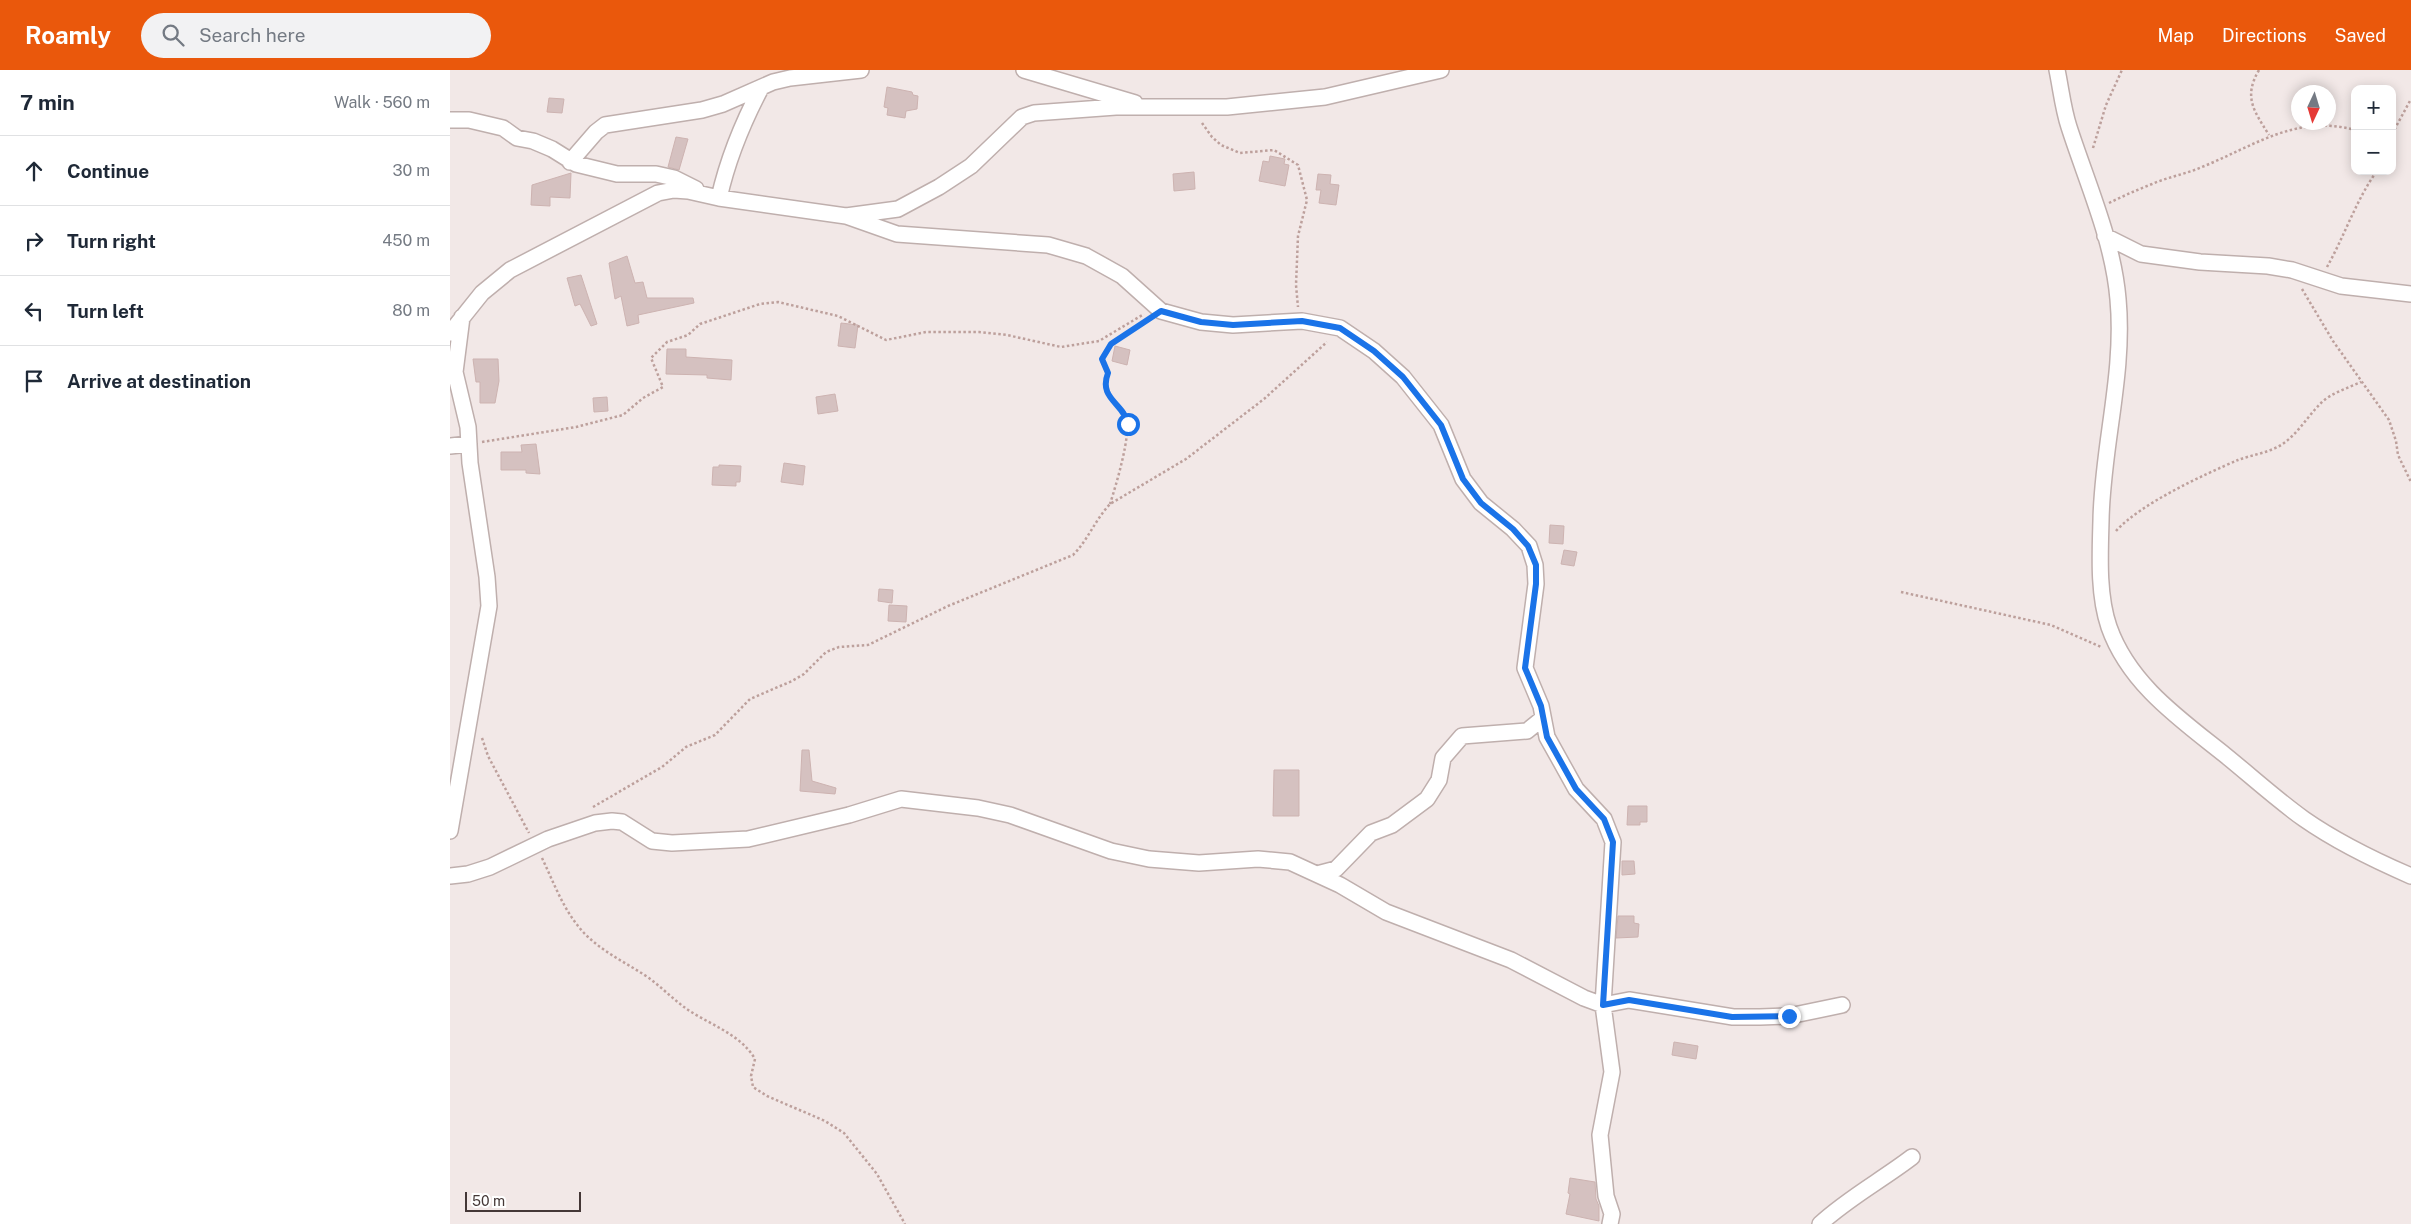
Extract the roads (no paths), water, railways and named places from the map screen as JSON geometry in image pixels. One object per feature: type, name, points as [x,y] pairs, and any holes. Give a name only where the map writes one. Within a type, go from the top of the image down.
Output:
[{"type":"street","points":[[570,162],[605,125],[702,110],[723,104],[790,78],[861,70]]},
{"type":"street","points":[[1024,70],[1151,107]]},
{"type":"street","points":[[846,216],[878,213],[914,203],[971,166],[1022,117],[1034,114],[1073,110],[1151,107],[1228,107],[1325,97],[1441,70]]},
{"type":"street","points":[[2057,70],[2068,125],[2086,173],[2105,236],[2118,300],[2116,388],[2102,483],[2100,546],[2104,608],[2110,628],[2123,657],[2147,689],[2163,705],[2304,819],[2374,859],[2411,876]]},
{"type":"street","points":[[713,196],[737,134],[761,88]]},
{"type":"street","points":[[450,120],[468,120],[503,128],[517,138],[533,141],[552,149],[570,162],[617,174],[665,176],[713,196]]},
{"type":"street","points":[[450,333],[482,293],[510,270],[639,203],[658,194],[674,190],[846,216],[897,234],[1016,241],[1048,245],[1086,256],[1122,276],[1158,308],[1201,322],[1233,325],[1302,321],[1340,328],[1374,351],[1403,377],[1441,425],[1463,479],[1481,503],[1513,529],[1528,546],[1536,565],[1536,584],[1525,668],[1541,706],[1547,737],[1576,789],[1604,819],[1613,842],[1603,1005],[1612,1072],[1600,1135],[1606,1196],[1612,1214],[1610,1224]]},
{"type":"street","points":[[2105,236],[2141,254],[2200,262],[2268,266],[2296,272],[2340,286],[2411,294]]},
{"type":"street","points":[[450,831],[489,606],[468,444],[468,428],[455,372],[462,316]]},
{"type":"street","points":[[450,446],[468,444]]},
{"type":"street","points":[[1317,874],[1336,869],[1371,833],[1392,825],[1427,799],[1439,780],[1443,758],[1462,736],[1527,731],[1543,718]]},
{"type":"street","points":[[450,876],[468,874],[490,867],[569,830],[612,821],[622,822],[652,841],[672,843],[748,839],[849,815],[901,799],[978,808],[1010,815],[1110,850],[1149,859],[1199,863],[1258,859],[1290,862],[1317,874],[1386,912],[1511,960],[1584,998],[1603,1005],[1629,1000],[1732,1017],[1760,1018],[1789,1016],[1842,1005]]},
{"type":"street","points":[[1820,1224],[1866,1188],[1887,1176],[1912,1156]]}]
